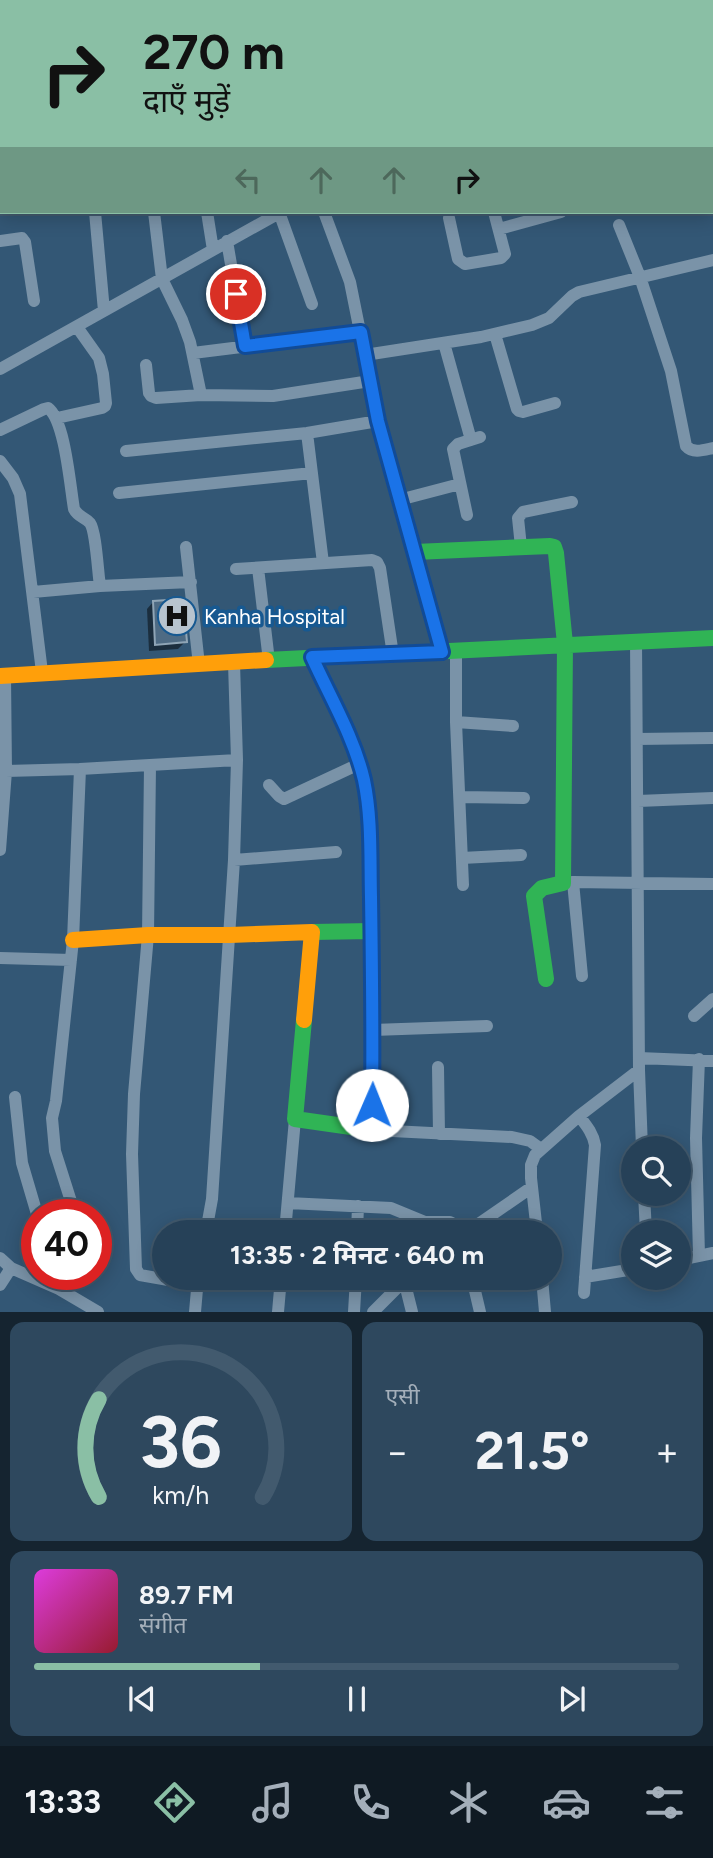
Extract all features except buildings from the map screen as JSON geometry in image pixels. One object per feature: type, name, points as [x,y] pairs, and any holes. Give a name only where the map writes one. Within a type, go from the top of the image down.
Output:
[{"type":"street","points":[[96,214],[104,311]]},
{"type":"street","points":[[154,214],[162,279],[182,320],[193,353],[201,395]]},
{"type":"street","points":[[206,214],[213,250]]},
{"type":"street","points":[[0,369],[276,214]]},
{"type":"street","points":[[281,214],[312,304]]},
{"type":"street","points":[[325,214],[346,267],[378,421],[399,500],[449,651],[456,722],[463,885]]},
{"type":"street","points":[[449,218],[458,259],[465,264],[503,257],[505,254],[495,214]]},
{"type":"street","points":[[499,229],[554,214]]},
{"type":"street","points":[[619,225],[640,277],[671,371],[686,446],[694,451],[713,448]]},
{"type":"street","points":[[0,241],[22,238],[33,301]]},
{"type":"street","points":[[227,241],[245,346]]},
{"type":"street","points":[[365,355],[495,334],[532,325],[549,318],[579,292],[713,260]]},
{"type":"street","points":[[57,418],[106,406],[99,358],[77,327]]},
{"type":"street","points":[[193,353],[361,332]]},
{"type":"street","points":[[495,334],[517,409],[523,412],[555,404]]},
{"type":"street","points":[[444,343],[475,439],[458,444],[453,449],[467,515]]},
{"type":"street","points":[[146,365],[149,393],[153,398],[201,395],[274,396],[370,381]]},
{"type":"street","points":[[0,430],[44,409],[52,410],[57,418],[64,446],[74,509],[79,517],[88,520],[93,528],[100,586]]},
{"type":"street","points":[[126,451],[307,433],[378,421]]},
{"type":"street","points":[[307,433],[323,564]]},
{"type":"street","points":[[0,461],[13,478],[20,494],[42,673]]},
{"type":"street","points":[[118,493],[312,473]]},
{"type":"street","points":[[399,500],[460,484]]},
{"type":"street","points":[[521,547],[518,518],[523,512],[572,502]]},
{"type":"street","points":[[415,552],[550,546],[554,547],[556,552],[565,644],[568,883],[582,976]]},
{"type":"street","points":[[186,547],[199,665]]},
{"type":"street","points":[[236,569],[372,560],[377,562],[393,655]]},
{"type":"street","points":[[258,568],[269,661]]},
{"type":"street","points":[[33,592],[191,582]]},
{"type":"street","points":[[0,850],[6,771],[3,676],[312,657],[713,638]]},
{"type":"street","points":[[636,641],[642,1136]]},
{"type":"street","points":[[312,657],[352,743],[364,780],[369,818],[372,1130]]},
{"type":"street","points":[[208,1220],[212,1199],[230,935],[237,760],[234,663]]},
{"type":"street","points":[[456,722],[513,726]]},
{"type":"street","points":[[636,739],[713,738]]},
{"type":"street","points":[[6,771],[237,760]]},
{"type":"street","points":[[269,785],[279,796],[289,798],[359,764]]},
{"type":"street","points":[[150,765],[148,935],[134,1094],[132,1154],[136,1269],[140,1275],[152,1276]]},
{"type":"street","points":[[70,1199],[55,1151],[52,1118],[73,940],[80,769]]},
{"type":"street","points":[[460,797],[524,798]]},
{"type":"street","points":[[638,801],[713,798]]},
{"type":"street","points":[[233,860],[336,852]]},
{"type":"street","points":[[462,858],[521,855]]},
{"type":"street","points":[[546,979],[534,897],[538,889],[568,883],[713,884]]},
{"type":"street","points":[[73,940],[148,935],[372,931]]},
{"type":"street","points":[[286,1220],[312,932]]},
{"type":"street","points":[[0,958],[71,960]]},
{"type":"street","points":[[694,1016],[713,999]]},
{"type":"street","points":[[373,1030],[486,1026]]},
{"type":"street","points":[[699,1059],[696,1138],[699,1256]]},
{"type":"street","points":[[536,1220],[531,1165],[541,1149],[639,1064],[699,1059],[713,1061]]},
{"type":"street","points":[[438,1067],[439,1133]]},
{"type":"street","points":[[15,1097],[22,1163],[33,1199]]},
{"type":"street","points":[[579,1116],[590,1130],[595,1144],[583,1293]]},
{"type":"street","points":[[295,1119],[372,1130],[523,1138],[541,1149]]},
{"type":"street","points":[[484,1220],[532,1186]]},
{"type":"street","points":[[288,1203],[391,1208],[421,1220]]},
{"type":"street","points":[[357,1220],[358,1206]]},
{"type":"street","points":[[691,1258],[713,1253]]},
{"type":"street","points":[[0,1258],[21,1272]]},
{"type":"street","points":[[0,1285],[11,1268]]},
{"type":"street","points":[[585,1277],[621,1271]]},
{"type":"street","points":[[61,1290],[98,1312]]},
{"type":"street","points":[[195,1312],[196,1290]]},
{"type":"street","points":[[278,1312],[280,1290]]},
{"type":"street","points":[[354,1312],[355,1290]]},
{"type":"street","points":[[373,1312],[394,1290]]},
{"type":"street","points":[[407,1290],[412,1312]]},
{"type":"street","points":[[475,1290],[480,1312]]},
{"type":"street","points":[[543,1290],[545,1312]]},
{"type":"traffic: fast","points":[[415,552],[550,546],[554,547],[556,553],[565,644],[563,883],[542,888],[534,896],[546,979]]},
{"type":"traffic: fast","points":[[266,660],[713,638]]},
{"type":"traffic: fast","points":[[304,1020],[295,1119],[372,1130],[372,931],[312,932]]},
{"type":"traffic: slow","points":[[0,676],[266,660]]},
{"type":"traffic: slow","points":[[73,940],[148,935],[312,932],[304,1020]]},
{"type":"place","name":"Kanha Hospital","points":[[177,616]]},
{"type":"route","points":[[236,294],[245,346],[361,332],[378,421],[442,652],[312,657],[352,743],[364,780],[369,818],[372,931],[372,1105]]}]
